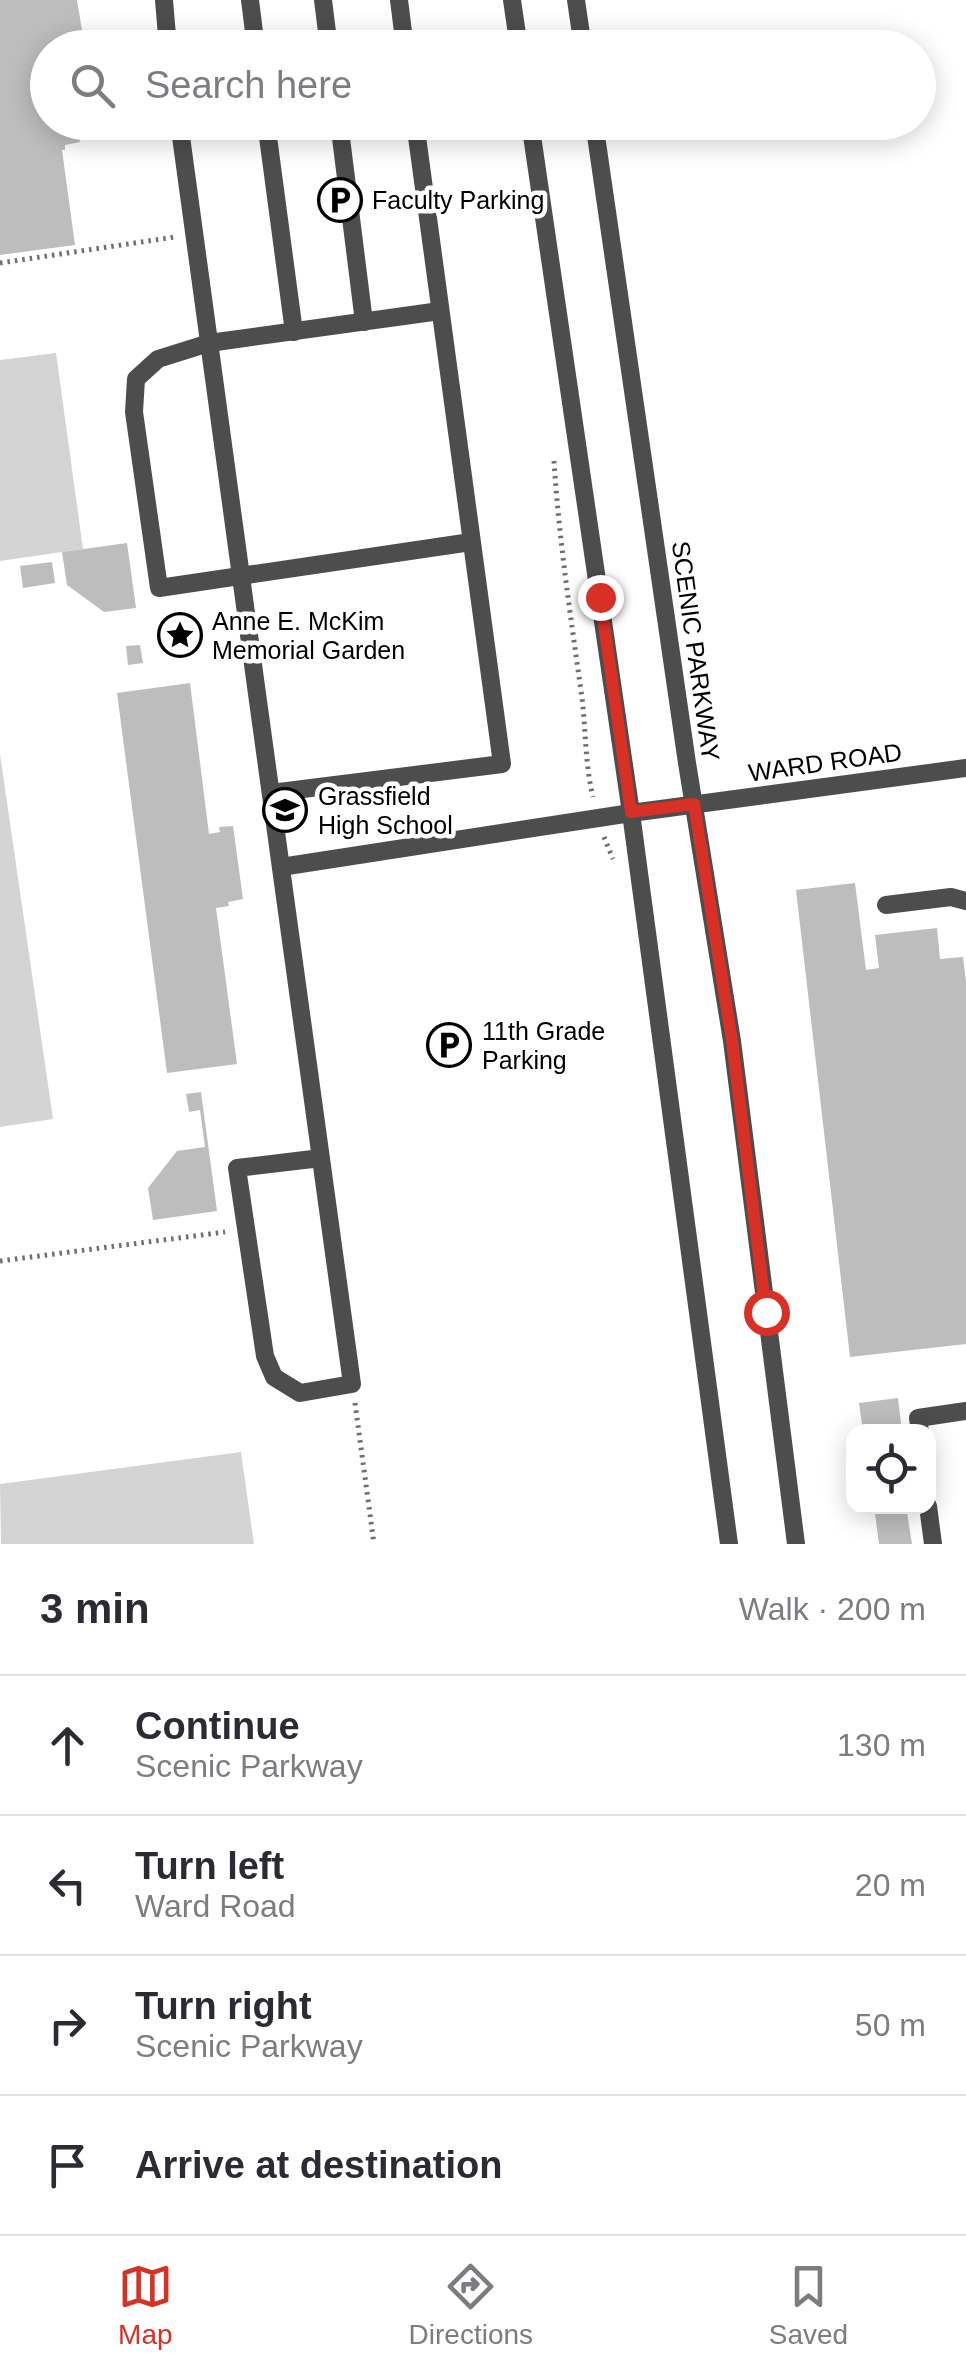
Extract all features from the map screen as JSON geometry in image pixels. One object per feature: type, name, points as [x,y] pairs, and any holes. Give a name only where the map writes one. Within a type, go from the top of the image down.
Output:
[{"type":"street","points":[[164,0],[166,30]]},
{"type":"street","points":[[250,0],[254,30]]},
{"type":"street","points":[[323,0],[327,30]]},
{"type":"street","points":[[399,0],[403,30]]},
{"type":"street","points":[[512,0],[517,30]]},
{"type":"street","points":[[576,0],[580,30]]},
{"type":"street","points":[[181,140],[352,1384],[300,1392],[274,1377],[264,1356],[238,1168],[321,1158]]},
{"type":"street","points":[[268,140],[294,332]]},
{"type":"street","points":[[340,140],[364,322]]},
{"type":"street","points":[[271,793],[502,764],[417,140]]},
{"type":"street","points":[[533,140],[631,812],[729,1544]]},
{"type":"street","name":"SCENIC PARKWAY","points":[[597,140],[732,1041],[796,1544]]},
{"type":"street","points":[[440,311],[209,343],[158,360],[136,379],[134,412],[160,588],[472,542]]},
{"type":"street","name":"WARD ROAD","points":[[281,867],[631,812],[966,768]]},
{"type":"street","points":[[886,905],[951,897],[966,902]]},
{"type":"street","points":[[919,1424],[918,1418],[966,1411]]},
{"type":"street","points":[[929,1514],[933,1544]]},
{"type":"path","points":[[0,263],[194,234]]},
{"type":"path","points":[[0,1261],[225,1232]]},
{"type":"shaded area","points":[[56,353],[83,549],[0,561],[0,360]]},
{"type":"shaded area","points":[[0,754],[53,1119],[0,1127]]},
{"type":"shaded area","points":[[241,1452],[254,1544],[1,1544],[0,1484]]},
{"type":"building","points":[[0,0],[77,0],[82,30],[30,30],[30,140],[80,140],[62,150],[75,245],[0,255]]},
{"type":"building","points":[[127,543],[136,608],[104,612],[67,585],[62,552]]},
{"type":"building","points":[[52,562],[55,583],[23,588],[20,566]]},
{"type":"building","points":[[140,645],[143,663],[128,665],[126,646]]},
{"type":"building","points":[[190,683],[209,834],[220,832],[219,827],[233,826],[243,899],[216,908],[237,1064],[167,1073],[117,693]]},
{"type":"building","points":[[855,883],[866,970],[879,968],[875,935],[937,928],[940,959],[963,957],[966,1344],[850,1357],[796,890]]},
{"type":"building","points":[[201,1092],[217,1211],[153,1220],[148,1188],[177,1151],[205,1147],[200,1110],[189,1112],[186,1094]]},
{"type":"building","points":[[898,1398],[901,1424],[862,1424],[859,1403]]},
{"type":"building","points":[[875,1514],[907,1514],[912,1544],[879,1544]]},
{"type":"place","name":"Faculty Parking","points":[[340,200]]},
{"type":"place","name":"Anne E. McKim Memorial Garden","points":[[180,635]]},
{"type":"place","name":"Grassfield High School","points":[[285,810]]},
{"type":"place","name":"11th Grade Parking","points":[[449,1045]]},
{"type":"route","points":[[600,597],[631,812],[694,804],[732,1041],[766,1312]]}]
